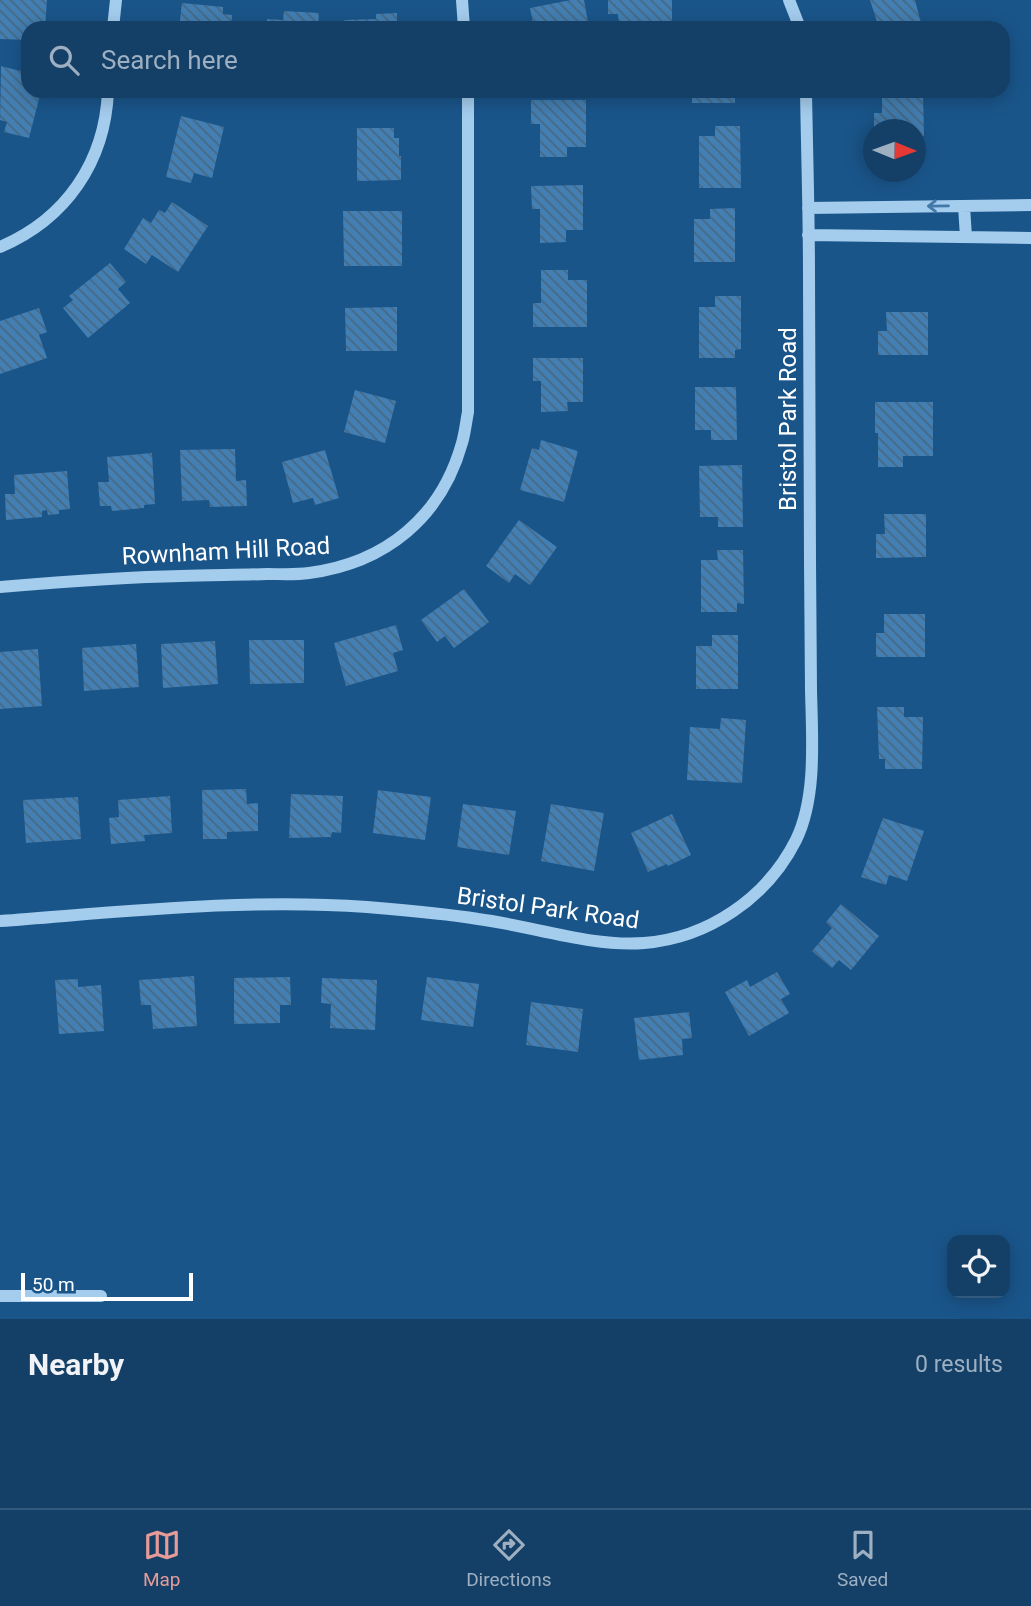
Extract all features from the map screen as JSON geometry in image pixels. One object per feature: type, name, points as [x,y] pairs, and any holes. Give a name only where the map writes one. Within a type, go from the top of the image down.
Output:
[{"type":"street","points":[[114,21],[116,0]]},
{"type":"street","points":[[462,0],[464,21]]},
{"type":"street","points":[[789,0],[797,21]]},
{"type":"street","points":[[0,247],[40,224],[76,190],[94,153],[104,122],[107,98]]},
{"type":"street","name":"Rownham Hill Road","points":[[0,587],[133,577],[307,573],[340,568],[387,547],[431,509],[453,468],[462,444],[468,412],[468,98]]},
{"type":"street","name":"Bristol Park Road","points":[[0,921],[220,905],[293,904],[364,907],[477,918],[617,943],[646,943],[682,936],[714,923],[761,890],[782,863],[797,837],[807,804],[812,760],[806,98]]},
{"type":"street","points":[[808,208],[1031,205]]},
{"type":"street","points":[[964,206],[966,237]]},
{"type":"street","points":[[808,235],[1031,238]]},
{"type":"street","points":[[0,1296],[101,1296]]},
{"type":"building","points":[[0,0],[47,0],[46,21],[21,21],[21,40],[0,39]]},
{"type":"building","points":[[584,0],[588,21],[533,21],[530,8]]},
{"type":"building","points":[[608,0],[672,0],[672,21],[618,21],[618,14],[608,14]]},
{"type":"building","points":[[870,0],[915,0],[920,21],[877,21]]},
{"type":"building","points":[[182,3],[223,7],[223,14],[232,15],[232,21],[180,21]]},
{"type":"building","points":[[284,11],[319,13],[318,21],[267,21],[267,19],[283,20]]},
{"type":"building","points":[[397,13],[397,21],[344,21],[376,19],[376,14]]},
{"type":"building","points":[[1,66],[21,71],[21,98],[39,98],[29,138],[4,132],[7,122],[0,120]]},
{"type":"building","points":[[692,98],[735,98],[735,103],[692,103]]},
{"type":"building","points":[[882,98],[923,98],[924,119],[874,119],[874,113],[882,113]]},
{"type":"building","points":[[531,100],[586,100],[586,147],[567,147],[567,157],[540,157],[540,124],[531,124]]},
{"type":"building","points":[[181,116],[224,127],[212,178],[194,173],[191,183],[166,177]]},
{"type":"building","points":[[715,126],[740,126],[741,188],[699,188],[699,136],[715,136]]},
{"type":"building","points":[[357,128],[394,128],[394,138],[399,138],[401,180],[357,181]]},
{"type":"building","points":[[583,185],[583,230],[566,230],[566,242],[540,243],[540,209],[532,209],[531,186]]},
{"type":"building","points":[[172,202],[208,226],[178,272],[152,255],[146,264],[124,249],[143,218],[151,223],[159,210],[165,213]]},
{"type":"building","points":[[735,208],[735,262],[694,262],[694,219],[710,219],[710,209]]},
{"type":"building","points":[[343,211],[402,211],[402,266],[344,266]]},
{"type":"building","points":[[110,263],[126,282],[118,289],[130,303],[88,338],[63,308],[73,300],[69,296]]},
{"type":"building","points":[[541,270],[568,270],[568,280],[587,280],[587,327],[533,327],[533,303],[541,303]]},
{"type":"building","points":[[715,296],[741,296],[741,349],[735,350],[735,358],[699,358],[699,307],[715,307]]},
{"type":"building","points":[[397,307],[397,351],[346,351],[345,308]]},
{"type":"building","points":[[39,308],[47,332],[39,335],[47,358],[0,374],[0,321]]},
{"type":"building","points":[[886,312],[928,312],[928,355],[878,355],[878,331],[887,331]]},
{"type":"building","points":[[533,358],[583,358],[583,402],[567,402],[568,411],[541,412],[541,381],[533,381]]},
{"type":"building","points":[[695,387],[736,387],[737,440],[711,440],[711,430],[695,430]]},
{"type":"building","points":[[355,390],[396,401],[385,443],[344,432]]},
{"type":"building","points":[[875,402],[933,402],[933,456],[903,456],[903,467],[878,467]]},
{"type":"building","points":[[541,440],[578,451],[564,502],[520,490],[532,448],[539,450]]},
{"type":"building","points":[[235,449],[236,481],[246,480],[247,506],[210,507],[209,500],[182,501],[180,450]]},
{"type":"building","points":[[325,450],[339,498],[315,505],[313,498],[293,503],[282,462]]},
{"type":"building","points":[[152,453],[155,504],[144,505],[144,508],[112,511],[111,506],[100,506],[98,482],[109,482],[107,457]]},
{"type":"building","points":[[742,465],[743,527],[718,527],[718,517],[700,517],[699,466]]},
{"type":"building","points":[[67,471],[70,509],[48,515],[47,510],[42,511],[42,517],[6,520],[5,494],[15,494],[14,475]]},
{"type":"building","points":[[884,514],[926,514],[926,557],[876,558],[876,534],[885,534]]},
{"type":"building","points":[[519,520],[557,547],[530,585],[515,574],[509,583],[486,566]]},
{"type":"building","points":[[717,550],[743,550],[744,604],[737,603],[737,612],[701,612],[701,560],[718,560]]},
{"type":"building","points":[[464,589],[489,622],[454,648],[445,636],[437,642],[421,620]]},
{"type":"building","points":[[884,614],[925,614],[925,657],[876,657],[876,633],[884,633]]},
{"type":"building","points":[[396,625],[403,650],[393,653],[398,671],[346,686],[334,643]]},
{"type":"building","points":[[712,635],[738,635],[738,689],[696,689],[696,646],[712,646]]},
{"type":"building","points":[[249,640],[304,640],[304,683],[250,684]]},
{"type":"building","points":[[215,641],[218,684],[163,688],[161,644]]},
{"type":"building","points":[[136,644],[139,687],[84,691],[82,648]]},
{"type":"building","points":[[38,649],[42,706],[0,709],[0,652]]},
{"type":"building","points":[[877,707],[904,707],[904,717],[923,717],[922,769],[885,769],[885,759],[879,759]]},
{"type":"building","points":[[721,718],[746,720],[742,783],[687,780],[690,727],[720,729]]},
{"type":"building","points":[[246,789],[247,804],[258,803],[258,831],[227,832],[227,839],[203,839],[202,790]]},
{"type":"building","points":[[378,790],[431,797],[425,840],[373,833]]},
{"type":"building","points":[[291,794],[343,796],[341,833],[332,832],[331,837],[289,838]]},
{"type":"building","points":[[170,796],[172,833],[144,835],[145,841],[111,844],[109,818],[119,817],[118,800]]},
{"type":"building","points":[[78,797],[81,839],[26,843],[23,800]]},
{"type":"building","points":[[463,804],[516,811],[509,855],[457,847]]},
{"type":"building","points":[[551,804],[604,813],[594,871],[541,861]]},
{"type":"building","points":[[672,814],[691,855],[648,872],[631,833]]},
{"type":"building","points":[[883,818],[924,831],[907,881],[889,875],[886,885],[861,877]]},
{"type":"building","points":[[841,904],[879,936],[851,970],[839,960],[832,968],[812,951],[832,928],[826,922]]},
{"type":"building","points":[[777,972],[790,994],[781,999],[789,1013],[749,1036],[725,992],[747,980],[750,987]]},
{"type":"building","points":[[194,976],[197,1026],[153,1029],[151,1005],[141,1005],[139,980]]},
{"type":"building","points":[[290,977],[291,1005],[280,1005],[280,1023],[234,1024],[234,978]]},
{"type":"building","points":[[427,977],[479,984],[473,1027],[421,1020]]},
{"type":"building","points":[[322,978],[377,980],[375,1030],[330,1028],[331,1004],[321,1003]]},
{"type":"building","points":[[78,979],[78,987],[101,985],[104,1031],[59,1034],[55,980]]},
{"type":"building","points":[[531,1002],[583,1009],[578,1052],[526,1045]]},
{"type":"building","points":[[689,1012],[692,1038],[682,1039],[683,1055],[639,1060],[634,1018]]}]
